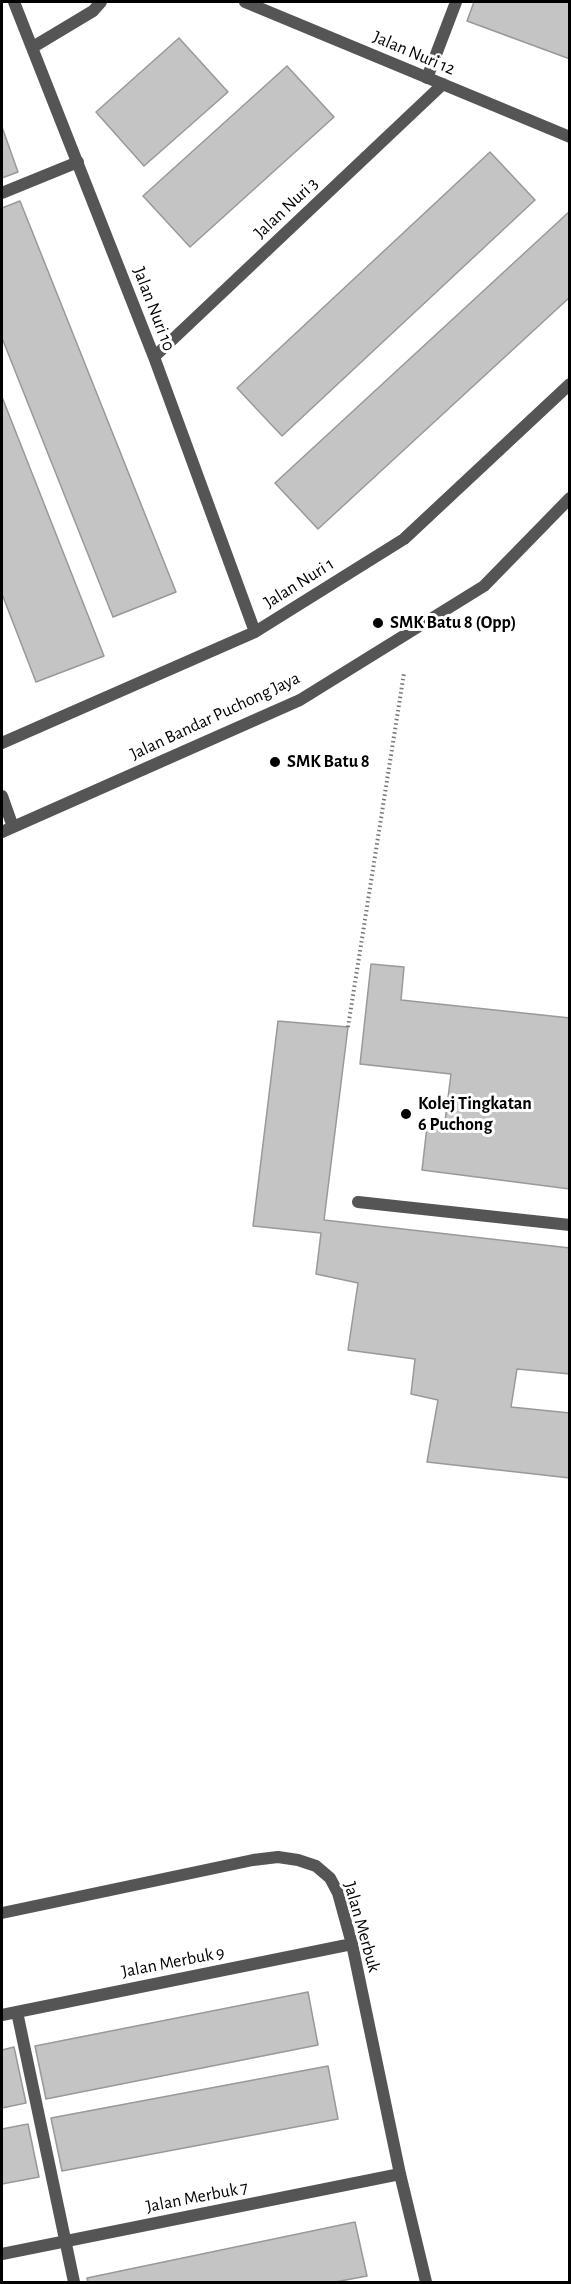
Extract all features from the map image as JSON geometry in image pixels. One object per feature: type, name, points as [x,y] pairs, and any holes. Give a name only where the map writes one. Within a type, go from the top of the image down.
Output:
[{"type":"street","name":"Jalan Nuri 10","points":[[14,2],[154,357],[255,632]]},
{"type":"street","points":[[33,47],[93,11],[101,2]]},
{"type":"street","name":"Jalan Nuri 12","points":[[245,2],[570,137]]},
{"type":"street","points":[[427,78],[456,2]]},
{"type":"street","name":"Jalan Nuri 3","points":[[154,357],[443,84]]},
{"type":"street","points":[[2,192],[78,162]]},
{"type":"street","name":"Jalan Nuri 1","points":[[2,743],[255,632],[404,539],[570,384]]},
{"type":"street","name":"Jalan Bandar Puchong Jaya","points":[[8,830],[300,700],[484,586],[570,498]]},
{"type":"street","points":[[2,796],[8,830]]},
{"type":"street","points":[[358,1202],[570,1225]]},
{"type":"street","name":"Jalan Merbuk","points":[[2,1913],[253,1860],[278,1857],[316,1866],[330,1878],[338,1893],[352,1944],[400,2174],[426,2283]]},
{"type":"street","name":"Jalan Merbuk 9","points":[[2,2015],[352,1944]]},
{"type":"street","points":[[17,2012],[74,2283]]},
{"type":"street","name":"Jalan Merbuk 7","points":[[2,2254],[400,2174]]},
{"type":"path","points":[[348,1027],[404,672]]},
{"type":"building","points":[[474,2],[570,2],[570,59],[467,21]]},
{"type":"building","points":[[179,38],[228,92],[144,166],[96,112]]},
{"type":"building","points":[[287,66],[334,117],[190,247],[143,196]]},
{"type":"building","points":[[2,127],[18,172],[2,178]]},
{"type":"building","points":[[490,152],[535,200],[282,436],[237,388]]},
{"type":"building","points":[[20,201],[176,592],[113,617],[2,338],[2,208]]},
{"type":"building","points":[[570,211],[570,297],[318,529],[275,483]]},
{"type":"building","points":[[2,397],[104,656],[36,682],[2,594]]},
{"type":"building","points":[[371,964],[404,967],[401,1000],[570,1018],[570,1189],[422,1170],[428,1118],[445,1121],[451,1074],[360,1064]]},
{"type":"building","points":[[278,1021],[348,1027],[324,1220],[570,1248],[570,1374],[517,1369],[511,1407],[570,1413],[570,1478],[427,1462],[438,1400],[411,1394],[415,1359],[348,1350],[358,1283],[316,1274],[321,1233],[253,1226]]},
{"type":"building","points":[[308,1992],[318,2045],[46,2099],[35,2046]]},
{"type":"building","points":[[14,2047],[26,2103],[2,2108],[2,2050]]},
{"type":"building","points":[[328,2066],[338,2119],[62,2171],[51,2118]]},
{"type":"building","points":[[28,2124],[39,2177],[2,2184],[2,2129]]},
{"type":"building","points":[[355,2222],[367,2276],[335,2282],[88,2282],[87,2278]]},
{"type":"place","name":"SMK Batu 8 (Opp)","points":[[378,623]]},
{"type":"place","name":"SMK Batu 8","points":[[275,762]]},
{"type":"place","name":"Kolej Tingkatan 6 Puchong","points":[[406,1114]]}]
